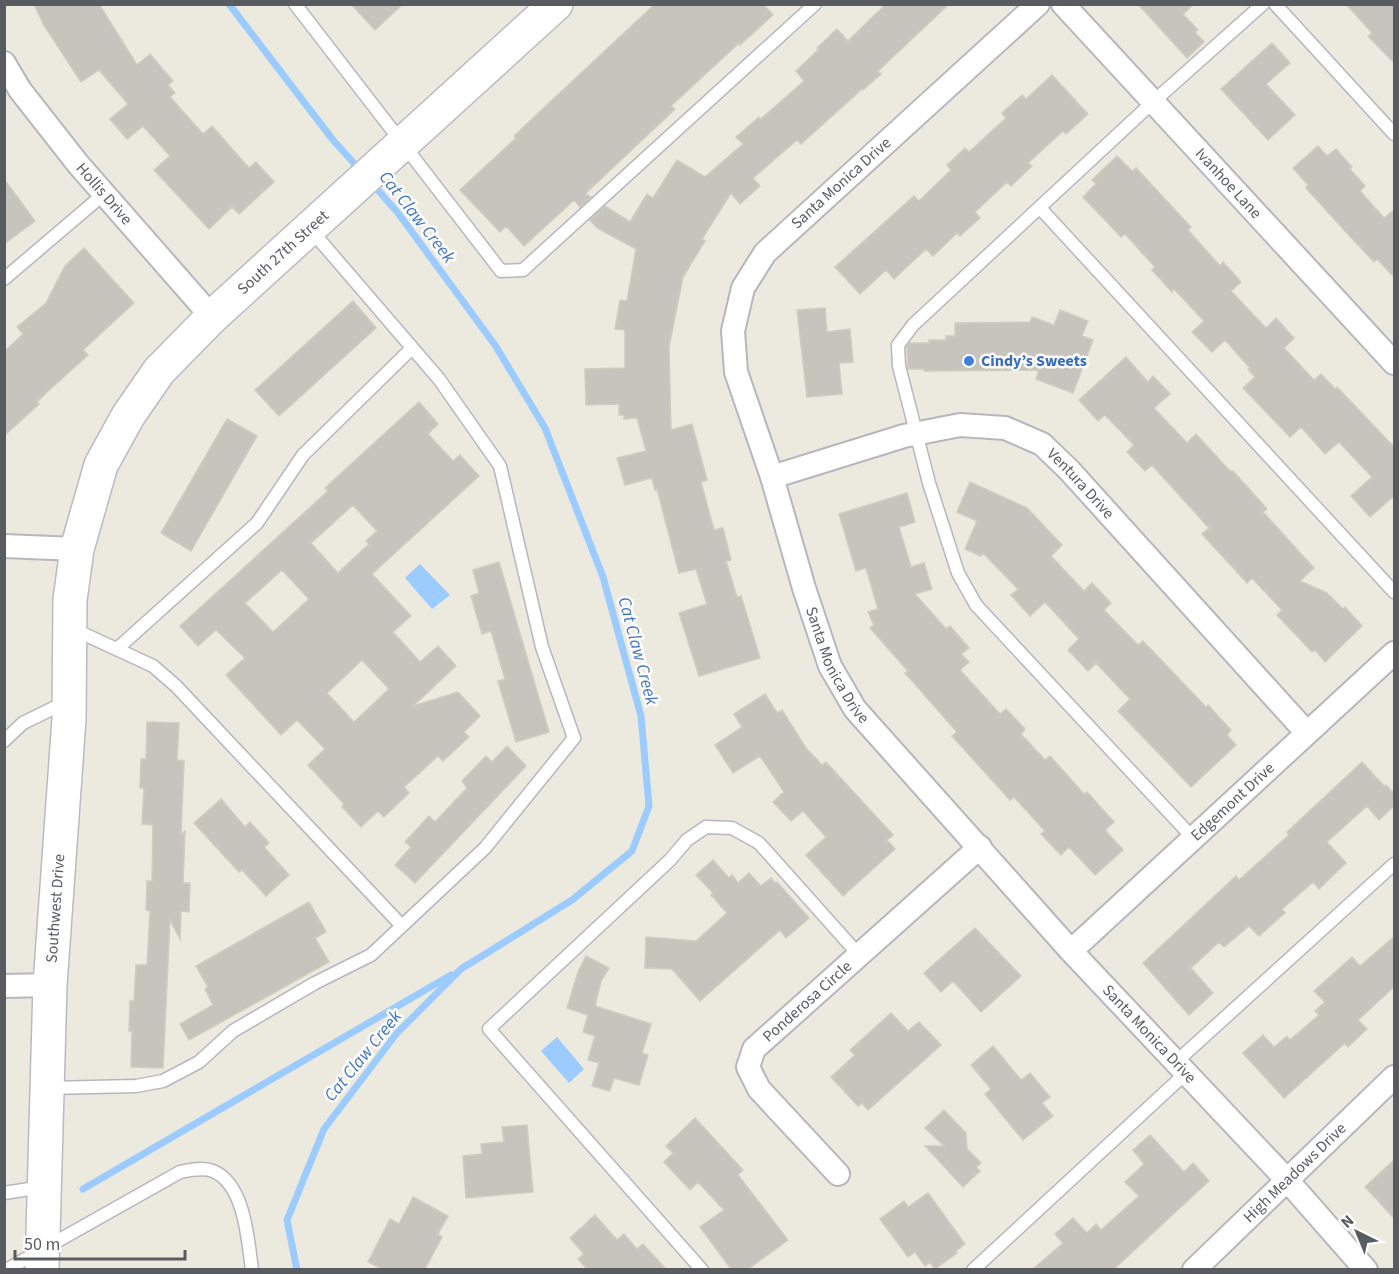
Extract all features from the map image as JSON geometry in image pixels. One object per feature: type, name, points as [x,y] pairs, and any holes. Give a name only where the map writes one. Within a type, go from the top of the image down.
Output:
[{"type":"main road","name":"South 27th Street","points":[[77,549],[100,465],[128,416],[159,370],[212,317],[556,4]]},
{"type":"main road","name":"Southwest Drive","points":[[42,1258],[50,985],[69,700],[69,600],[77,549]]},
{"type":"street","name":"Santa Monica Drive","points":[[1038,4],[765,253],[742,288],[733,331],[736,372],[772,477],[830,666],[855,710],[1071,951],[1287,1180],[1366,1269]]},
{"type":"street","name":"Ivanhoe Lane","points":[[1063,4],[1395,363]]},
{"type":"street","name":"Hollis Drive","points":[[4,63],[20,90],[78,164],[212,317]]},
{"type":"street","name":"Ventura Drive","points":[[772,477],[915,434],[960,425],[1005,428],[1042,444],[1069,470],[1307,733]]},
{"type":"street","points":[[4,546],[77,549]]},
{"type":"street","name":"Edgemont Drive","points":[[1071,951],[1395,653]]},
{"type":"street","name":"Ponderosa Circle","points":[[838,1174],[759,1089],[748,1067],[754,1049],[980,847]]},
{"type":"street","points":[[4,986],[50,985]]},
{"type":"street","name":"High Meadows Drive","points":[[1194,1269],[1395,1077]]},
{"type":"lane","points":[[295,4],[501,271],[523,270],[815,4]]},
{"type":"lane","points":[[1193,838],[976,605],[958,573],[915,434],[899,366],[898,345],[913,325],[1153,102],[1263,4]]},
{"type":"lane","points":[[1275,4],[1395,134]]},
{"type":"lane","points":[[4,279],[105,193]]},
{"type":"lane","points":[[1040,208],[1395,592]]},
{"type":"lane","points":[[47,1088],[136,1086],[163,1081],[199,1062],[233,1031],[315,983],[371,954],[485,848],[574,738],[542,647],[500,466],[439,380],[310,229]]},
{"type":"lane","points":[[118,648],[257,523],[303,455],[411,349]]},
{"type":"lane","points":[[69,628],[118,648],[153,666],[176,686],[401,925]]},
{"type":"lane","points":[[4,741],[23,723],[69,700]]},
{"type":"lane","points":[[702,1269],[489,1029],[670,860],[687,840],[706,827],[732,828],[759,843],[859,955]]},
{"type":"lane","points":[[973,1269],[1395,864]]},
{"type":"lane","points":[[6,1269],[42,1258],[180,1172],[198,1169],[213,1171],[225,1180],[233,1191],[244,1216],[252,1269]]},
{"type":"lane","points":[[4,1193],[44,1186]]},
{"type":"water","points":[[420,564],[450,595],[432,609],[405,578]]},
{"type":"water","points":[[557,1037],[584,1069],[569,1083],[541,1051]]},
{"type":"building","points":[[34,4],[99,4],[137,65],[150,54],[173,81],[168,85],[175,93],[170,97],[203,134],[212,126],[249,168],[256,162],[274,182],[239,214],[232,207],[209,229],[154,170],[170,156],[143,126],[127,139],[110,119],[128,104],[99,70],[81,82],[43,24]]},
{"type":"building","points":[[351,4],[403,4],[375,30]]},
{"type":"building","points":[[655,4],[763,4],[773,15],[671,106],[675,109],[585,194],[591,197],[580,207],[574,200],[524,246],[506,226],[500,232],[460,190],[516,138],[514,136]]},
{"type":"building","points":[[886,4],[949,4],[878,71],[881,74],[863,90],[801,144],[797,140],[753,178],[760,186],[740,204],[731,193],[702,239],[705,241],[683,277],[669,347],[671,430],[692,424],[707,480],[701,482],[714,530],[723,528],[731,560],[726,561],[737,597],[741,596],[760,658],[699,676],[679,613],[707,604],[696,569],[679,573],[657,489],[655,490],[652,478],[625,485],[617,458],[646,451],[637,418],[624,419],[624,415],[619,415],[619,404],[586,405],[585,369],[625,368],[625,330],[615,329],[620,300],[627,301],[636,249],[597,228],[590,220],[605,206],[630,222],[647,194],[653,198],[677,160],[705,177],[743,144],[736,137],[759,117],[761,119],[804,81],[796,71],[819,49],[817,48],[837,29],[848,41]]},
{"type":"building","points":[[1138,4],[1194,4],[1183,14],[1198,30],[1195,32],[1204,42],[1187,58]]},
{"type":"building","points":[[1346,4],[1395,4],[1395,64],[1368,36],[1372,33]]},
{"type":"building","points":[[1272,43],[1290,63],[1266,84],[1295,115],[1268,140],[1221,89]]},
{"type":"building","points":[[1052,75],[1088,114],[1066,134],[1063,131],[1028,163],[1032,166],[1011,186],[1007,182],[975,212],[980,218],[960,236],[957,233],[933,256],[926,249],[894,279],[886,270],[860,294],[835,267],[914,196],[919,201],[951,170],[947,165],[965,148],[969,152],[1006,118],[1002,113],[1022,95],[1026,99]]},
{"type":"building","points":[[1318,146],[1327,156],[1336,149],[1365,186],[1360,191],[1384,218],[1395,209],[1395,278],[1377,259],[1374,262],[1344,230],[1306,188],[1308,185],[1293,168]]},
{"type":"building","points":[[1117,156],[1132,171],[1136,168],[1191,227],[1188,230],[1220,266],[1223,262],[1241,282],[1231,291],[1266,328],[1276,318],[1294,338],[1284,348],[1314,380],[1321,374],[1335,389],[1337,387],[1395,448],[1395,495],[1370,517],[1351,496],[1372,477],[1339,442],[1325,454],[1301,427],[1290,437],[1243,388],[1255,377],[1248,369],[1250,368],[1225,340],[1212,352],[1192,332],[1204,321],[1174,289],[1172,292],[1152,270],[1155,267],[1125,234],[1121,237],[1083,197],[1096,184],[1092,180]]},
{"type":"building","points":[[4,179],[35,221],[4,244]]},
{"type":"building","points":[[84,248],[134,303],[83,350],[88,355],[4,436],[4,352],[23,334],[17,327],[46,303],[65,266]]},
{"type":"building","points":[[353,301],[376,328],[279,416],[255,390]]},
{"type":"building","points":[[825,308],[827,332],[850,329],[853,362],[839,363],[842,394],[807,397],[797,310]]},
{"type":"building","points":[[1060,310],[1088,321],[1082,336],[1093,340],[1073,393],[1036,379],[1039,370],[924,371],[924,369],[908,369],[907,346],[910,343],[929,343],[929,340],[946,340],[946,336],[955,336],[955,323],[1030,322],[1032,317],[1054,325]]},
{"type":"building","points":[[1126,357],[1148,382],[1153,376],[1170,394],[1154,408],[1187,443],[1196,434],[1230,471],[1233,471],[1267,509],[1263,512],[1314,568],[1300,581],[1327,593],[1343,609],[1345,607],[1362,626],[1325,662],[1315,650],[1312,652],[1277,615],[1282,610],[1252,578],[1247,583],[1202,534],[1209,528],[1152,465],[1145,471],[1127,452],[1134,445],[1105,415],[1098,421],[1079,400]]},
{"type":"building","points":[[419,402],[438,424],[428,434],[453,461],[460,455],[479,476],[372,574],[411,616],[393,632],[420,662],[438,646],[456,666],[413,706],[458,692],[480,716],[464,732],[469,737],[443,761],[438,756],[404,787],[409,793],[384,817],[378,811],[361,827],[342,807],[344,804],[308,765],[325,749],[297,720],[281,735],[226,675],[245,658],[216,630],[198,646],[180,626],[328,491],[325,488]],"holes":[[[353,505],[377,531],[366,541],[369,544],[338,573],[311,543]],[[282,570],[309,599],[273,632],[245,603]],[[362,660],[389,689],[354,722],[327,693]]]},
{"type":"building","points":[[227,419],[257,436],[191,551],[161,533]]},
{"type":"building","points":[[970,482],[1027,508],[1062,545],[1051,556],[1084,591],[1092,583],[1111,603],[1104,610],[1138,645],[1143,641],[1231,730],[1227,735],[1236,745],[1191,787],[1118,711],[1130,699],[1096,663],[1088,671],[1068,650],[1079,639],[1045,602],[1030,616],[1011,595],[1018,589],[983,553],[981,556],[965,549],[977,521],[957,512]]},
{"type":"building","points":[[907,493],[915,522],[899,527],[911,567],[924,563],[932,589],[915,594],[946,629],[950,626],[969,648],[961,654],[969,662],[960,670],[1000,714],[1006,709],[1025,729],[1021,734],[1045,760],[1050,756],[1084,794],[1087,792],[1114,822],[1105,830],[1123,850],[1095,875],[1069,847],[1061,855],[1041,834],[1045,831],[1014,797],[1010,800],[952,736],[957,732],[905,673],[908,671],[870,628],[874,625],[868,612],[878,609],[866,568],[856,571],[839,514]]},
{"type":"building","points":[[499,562],[549,732],[516,742],[498,681],[505,679],[491,631],[482,634],[471,596],[479,593],[473,570]]},
{"type":"building","points":[[765,694],[777,713],[782,710],[806,748],[822,765],[826,762],[893,835],[887,840],[895,849],[843,896],[806,855],[826,837],[803,811],[791,821],[773,802],[784,792],[760,756],[733,773],[715,745],[742,727],[734,714]]},
{"type":"building","points":[[147,722],[179,723],[177,760],[184,761],[181,835],[185,831],[183,883],[190,883],[189,912],[181,911],[180,939],[170,920],[163,1068],[131,1067],[132,1031],[129,1031],[130,1001],[134,1001],[136,965],[147,965],[150,911],[146,910],[147,881],[152,881],[153,825],[142,824],[144,788],[140,788],[141,759],[146,759]]},
{"type":"building","points":[[507,746],[526,766],[415,883],[395,865],[411,847],[405,842],[429,816],[435,822],[467,788],[462,781],[486,756],[492,762]]},
{"type":"building","points":[[1362,762],[1385,787],[1386,785],[1395,794],[1395,805],[1379,820],[1367,806],[1327,842],[1346,863],[1319,889],[1313,882],[1282,909],[1285,913],[1259,936],[1249,926],[1224,947],[1219,942],[1191,968],[1213,993],[1189,1015],[1143,963],[1236,876],[1239,880],[1289,835],[1287,832]]},
{"type":"building","points":[[221,799],[245,827],[250,822],[269,843],[264,847],[289,875],[266,896],[242,870],[239,872],[194,823]]},
{"type":"building","points":[[713,860],[729,878],[732,875],[738,883],[749,873],[761,886],[771,878],[809,918],[786,938],[780,930],[700,1001],[672,969],[645,968],[646,937],[696,941],[727,913],[696,875]]},
{"type":"building","points":[[309,902],[326,932],[315,938],[329,962],[189,1040],[180,1024],[213,1005],[205,989],[208,987],[196,966]]},
{"type":"building","points":[[975,928],[1021,976],[981,1012],[953,981],[941,992],[924,973]]},
{"type":"building","points":[[1395,936],[1395,986],[1358,1020],[1367,1029],[1348,1047],[1345,1043],[1284,1098],[1243,1053],[1263,1035],[1274,1047],[1287,1036],[1290,1040],[1319,1015],[1315,1011],[1325,1002],[1314,991],[1352,957],[1360,966]]},
{"type":"building","points":[[586,956],[609,968],[601,981],[595,1006],[651,1024],[642,1053],[648,1055],[639,1085],[614,1078],[610,1091],[592,1086],[599,1063],[588,1060],[595,1036],[583,1032],[588,1015],[567,1008],[578,972]]},
{"type":"building","points":[[891,1013],[908,1031],[919,1022],[941,1045],[868,1110],[862,1103],[858,1106],[831,1077],[855,1055],[850,1050]]},
{"type":"building","points":[[993,1046],[1021,1080],[1030,1073],[1050,1097],[1042,1103],[1053,1116],[1023,1140],[985,1094],[991,1089],[971,1065]]},
{"type":"building","points":[[944,1110],[966,1133],[967,1149],[981,1163],[976,1167],[980,1171],[963,1187],[925,1146],[944,1146],[925,1128]]},
{"type":"building","points":[[695,1118],[743,1170],[738,1175],[788,1240],[748,1269],[731,1269],[700,1227],[724,1210],[698,1182],[690,1190],[664,1162],[673,1153],[666,1146]]},
{"type":"building","points":[[527,1125],[533,1192],[466,1198],[463,1156],[482,1154],[481,1144],[504,1142],[502,1127]]},
{"type":"building","points":[[1150,1135],[1184,1172],[1193,1163],[1209,1181],[1114,1269],[1033,1269],[1063,1243],[1055,1234],[1073,1218],[1087,1233],[1096,1224],[1101,1230],[1139,1196],[1125,1182],[1144,1164],[1133,1150]]},
{"type":"building","points":[[1395,1159],[1395,1219],[1365,1187]]},
{"type":"building","points":[[928,1193],[965,1244],[935,1269],[930,1262],[925,1266],[915,1252],[908,1257],[880,1219],[904,1201],[908,1207]]},
{"type":"building","points":[[413,1197],[448,1216],[438,1234],[442,1237],[425,1269],[382,1269],[368,1262],[390,1219],[399,1224]]},
{"type":"building","points":[[595,1215],[617,1240],[624,1234],[637,1249],[643,1244],[666,1269],[587,1269],[578,1259],[584,1254],[570,1238]]},
{"type":"waterway","name":"Cat Claw Creek","points":[[229,4],[333,140],[360,170]]},
{"type":"waterway","name":"Cat Claw Creek","points":[[297,1270],[287,1220],[324,1129],[397,1033],[461,969],[572,900],[632,851],[649,806],[641,716],[603,577],[545,428],[495,345],[398,213],[371,182]]},
{"type":"waterway","points":[[83,1189],[451,975]]},
{"type":"place","name":"Cindy’s Sweets","points":[[969,361]]}]
